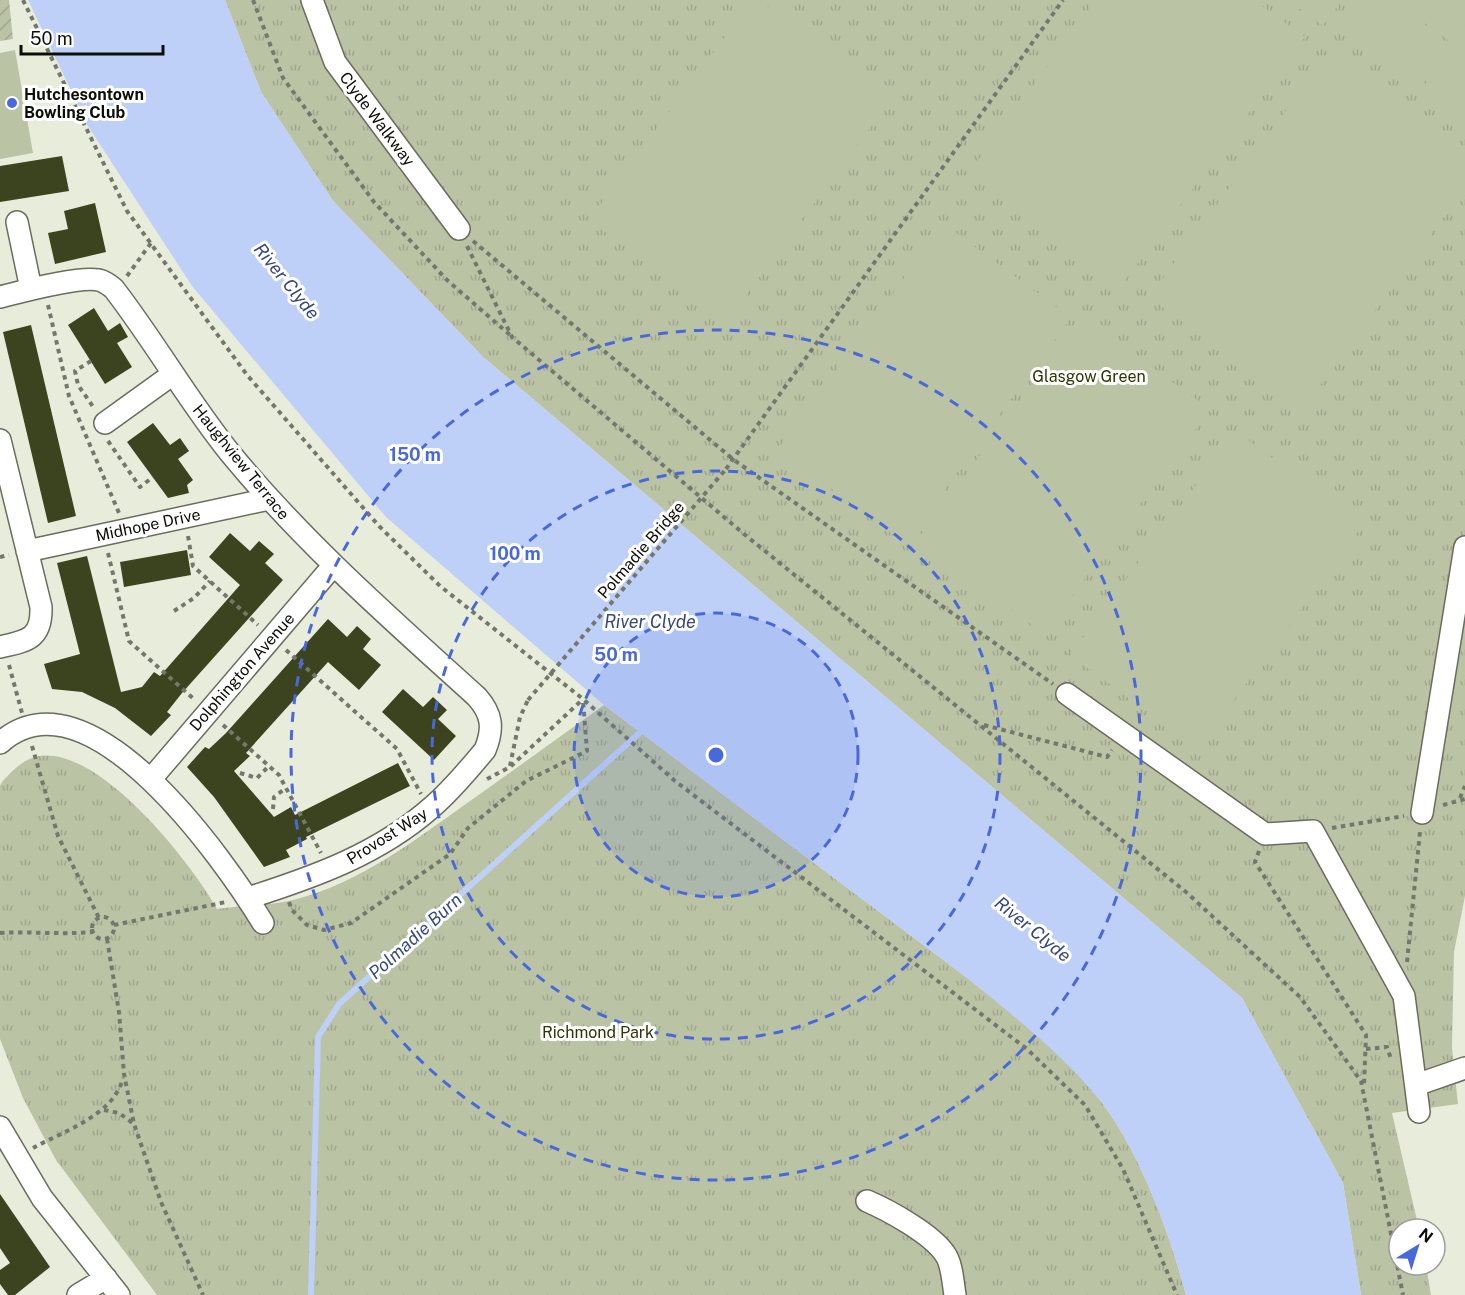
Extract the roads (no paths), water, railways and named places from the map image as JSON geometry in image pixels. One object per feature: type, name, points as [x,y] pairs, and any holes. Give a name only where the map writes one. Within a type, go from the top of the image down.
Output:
[{"type":"street","name":"Clyde Walkway","points":[[312,0],[335,62],[459,229]]},
{"type":"street","points":[[0,297],[38,288],[16,222]]},
{"type":"street","name":"Haughview Terrace","points":[[38,288],[90,279],[102,281],[116,291],[215,434],[269,499],[333,566],[477,697]]},
{"type":"street","points":[[105,423],[173,374]]},
{"type":"street","points":[[0,440],[41,619],[39,630],[33,636],[2,646]]},
{"type":"street","name":"Midhope Drive","points":[[27,551],[269,499]]},
{"type":"street","points":[[1422,813],[1465,547]]},
{"type":"street","name":"Dolphington Avenue","points":[[151,779],[333,566]]},
{"type":"street","points":[[1067,694],[1265,834],[1313,831],[1404,996],[1419,1112]]},
{"type":"street","name":"Provost Way","points":[[248,898],[330,869],[390,838],[430,809],[460,780],[485,750],[490,739],[491,718],[477,697]]},
{"type":"street","points":[[0,743],[27,728],[60,726],[84,733],[128,760],[151,779],[190,821],[248,898],[263,923]]},
{"type":"street","points":[[1416,1085],[1465,1068]]},
{"type":"street","points":[[0,1127],[16,1157],[48,1206],[119,1295]]},
{"type":"street","points":[[867,1201],[892,1212],[912,1225],[946,1254],[955,1295]]},
{"type":"street","points":[[78,1295],[106,1278]]},
{"type":"water","name":"River Clyde","points":[[28,0],[225,0],[261,92],[333,201],[483,357],[1242,998],[1343,1183],[1361,1295],[1186,1295],[1165,1228],[1128,1143],[1102,1103],[1067,1064],[966,977],[604,705],[386,517],[192,286],[88,126]]},
{"type":"waterway","name":"Polmadie Burn","points":[[311,1295],[318,1037],[339,1004],[646,727]]},
{"type":"place","name":"Hutchesontown Bowling Club","points":[[12,103]]},
{"type":"park label","name":"Glasgow Green","points":[[1089,376]]},
{"type":"park label","name":"Richmond Park","points":[[598,1032]]}]
